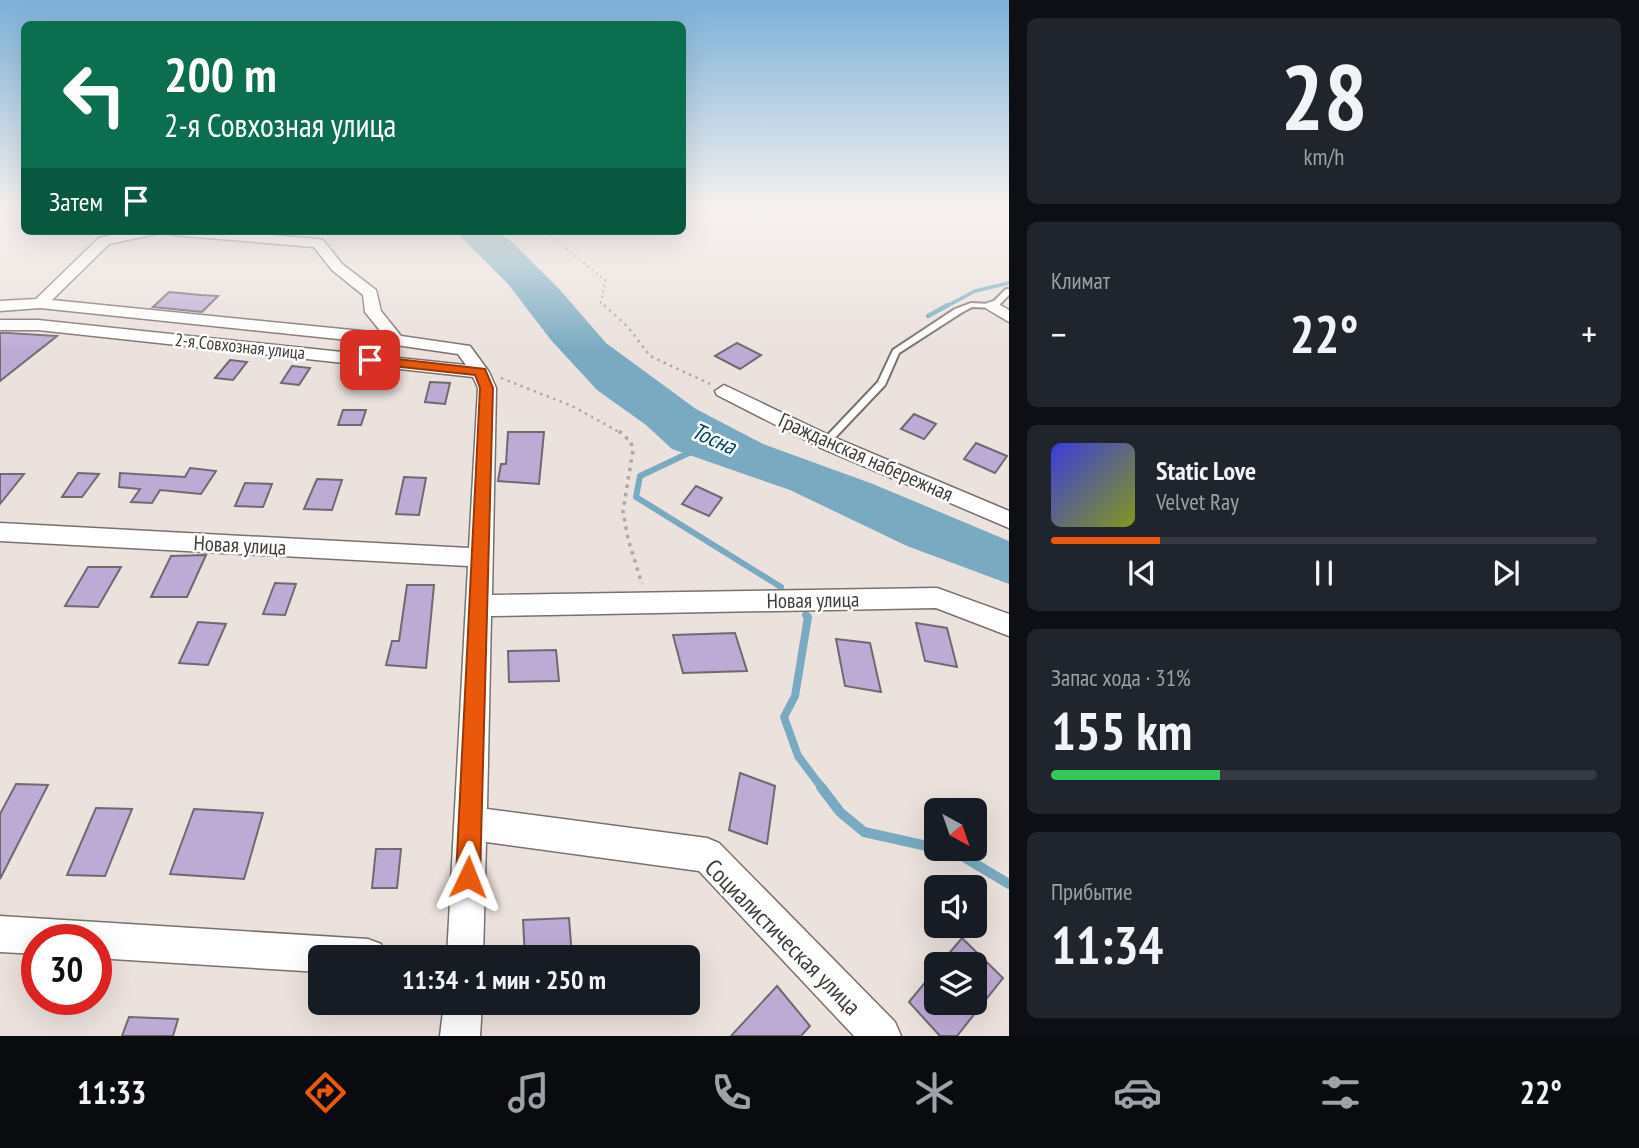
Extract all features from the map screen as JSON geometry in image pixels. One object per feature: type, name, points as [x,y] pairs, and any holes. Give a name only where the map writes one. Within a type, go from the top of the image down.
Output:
[{"type":"street","points":[[40,303],[90,254]]},
{"type":"street","points":[[327,254],[337,267],[371,293],[373,312],[396,340]]},
{"type":"street","name":"2-я Совхозная улица","points":[[0,306],[40,303],[396,340],[464,350],[477,367]]},
{"type":"street","points":[[993,306],[1009,317]]},
{"type":"street","name":"2-я Совхозная улица","points":[[0,326],[38,325],[477,367]]},
{"type":"street","points":[[465,945],[487,388],[477,367]]},
{"type":"street","name":"Гражданская набережная","points":[[724,391],[826,442],[1009,520]]},
{"type":"street","name":"Новая улица","points":[[0,533],[480,558]]},
{"type":"street","name":"Новая улица","points":[[479,606],[937,597],[1009,625]]},
{"type":"street","name":"Социалистическая улица","points":[[470,823],[707,855],[881,1036]]},
{"type":"street","points":[[0,934],[21,935]]},
{"type":"street","points":[[112,941],[308,953]]},
{"type":"street","points":[[460,1036],[462,1015]]},
{"type":"lane","points":[[826,442],[882,383],[897,352],[958,311],[971,305],[993,306],[1009,291]]},
{"type":"path","points":[[574,254],[605,280],[601,303],[628,327],[650,356],[724,391]]},
{"type":"path","points":[[477,367],[538,391],[621,431],[630,439],[634,457],[623,492],[622,512],[647,603]]},
{"type":"water","name":"Тосна","points":[[478,254],[524,254],[606,343],[696,409],[763,444],[873,484],[1009,541],[1009,584],[907,546],[790,490],[672,449],[646,425],[597,390],[551,340],[508,284]]},
{"type":"building","points":[[169,292],[218,296],[202,312],[153,307]]},
{"type":"building","points":[[0,333],[8,333],[57,336],[0,381]]},
{"type":"building","points":[[737,343],[761,355],[740,369],[715,356]]},
{"type":"building","points":[[230,360],[247,362],[233,380],[215,378]]},
{"type":"building","points":[[292,366],[310,368],[299,385],[281,383]]},
{"type":"building","points":[[430,382],[450,383],[445,404],[425,402]]},
{"type":"building","points":[[343,410],[366,410],[361,425],[338,425]]},
{"type":"building","points":[[914,414],[936,424],[924,439],[901,429]]},
{"type":"building","points":[[508,432],[544,432],[539,484],[498,481],[501,464],[506,464]]},
{"type":"building","points":[[976,443],[1007,456],[995,473],[964,459]]},
{"type":"building","points":[[190,468],[216,471],[201,494],[160,490],[152,503],[131,502],[140,489],[119,487],[120,473],[185,477]]},
{"type":"building","points":[[78,473],[99,474],[82,497],[62,497]]},
{"type":"building","points":[[0,474],[24,474],[0,504]]},
{"type":"building","points":[[404,477],[426,478],[419,515],[396,514]]},
{"type":"building","points":[[317,479],[342,480],[332,510],[304,509]]},
{"type":"building","points":[[245,483],[272,484],[263,507],[235,506]]},
{"type":"building","points":[[696,486],[722,498],[709,516],[682,504]]},
{"type":"building","points":[[206,555],[187,597],[151,597],[171,556]]},
{"type":"building","points":[[88,567],[121,567],[98,607],[65,606]]},
{"type":"building","points":[[275,583],[296,584],[285,615],[263,614]]},
{"type":"building","points":[[407,585],[434,585],[426,668],[386,665],[392,641],[399,641]]},
{"type":"building","points":[[198,622],[226,624],[208,665],[179,663]]},
{"type":"building","points":[[916,623],[947,628],[957,667],[925,661]]},
{"type":"building","points":[[735,633],[747,671],[683,673],[673,635]]},
{"type":"building","points":[[836,639],[870,643],[881,692],[845,686]]},
{"type":"building","points":[[556,650],[559,681],[509,682],[508,651]]},
{"type":"building","points":[[740,773],[775,786],[767,844],[729,830]]},
{"type":"building","points":[[16,784],[48,785],[0,879],[0,814]]},
{"type":"building","points":[[96,808],[132,809],[105,876],[67,875]]},
{"type":"building","points":[[194,809],[263,813],[244,879],[170,874]]},
{"type":"building","points":[[376,849],[401,849],[397,888],[372,888]]},
{"type":"building","points":[[569,918],[571,945],[524,945],[523,920]]},
{"type":"building","points":[[962,938],[976,952],[950,952]]},
{"type":"building","points":[[987,962],[1003,978],[987,998]]},
{"type":"building","points":[[924,984],[924,1015],[974,1015],[957,1036],[940,1036],[909,1002]]},
{"type":"building","points":[[777,986],[810,1026],[801,1036],[731,1036]]},
{"type":"building","points":[[129,1017],[178,1019],[173,1036],[122,1036]]},
{"type":"waterway","points":[[945,307],[975,291],[1009,283]]},
{"type":"waterway","points":[[928,316],[948,305]]},
{"type":"waterway","name":"Тосна","points":[[693,451],[640,476],[636,497],[781,587]]},
{"type":"waterway","points":[[806,615],[808,617],[795,696],[784,717],[798,756],[822,788]]},
{"type":"waterway","points":[[821,787],[840,812],[864,832],[924,845]]},
{"type":"waterway","points":[[970,861],[1009,884]]},
{"type":"route","points":[[370,360],[480,372],[487,388],[468,877]]}]
